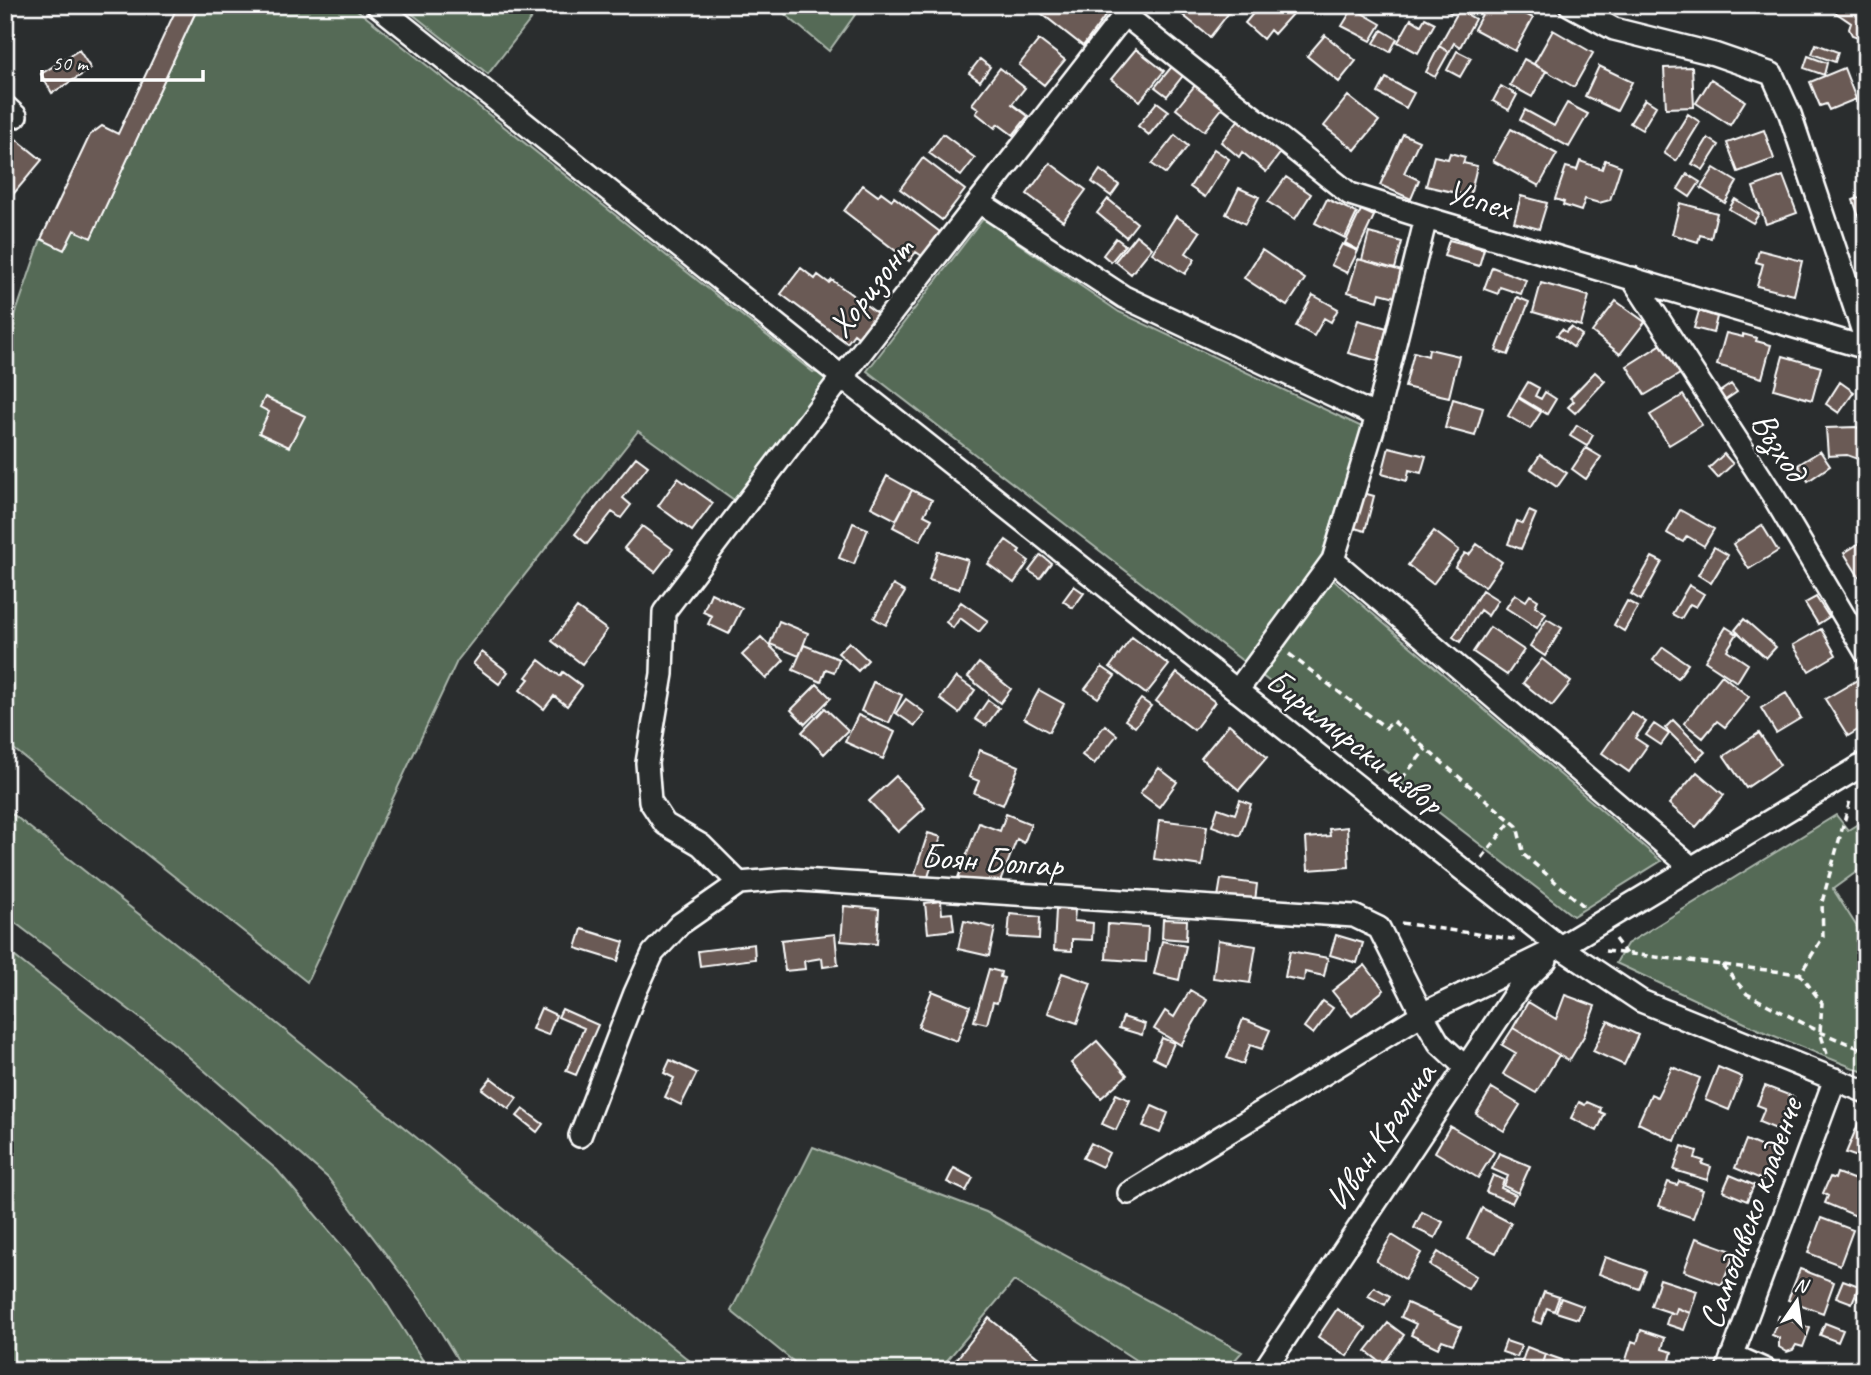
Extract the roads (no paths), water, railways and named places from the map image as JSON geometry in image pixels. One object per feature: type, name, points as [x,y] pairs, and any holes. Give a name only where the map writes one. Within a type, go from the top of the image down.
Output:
[{"type":"street","name":"Биримирски извор","points":[[377,5],[1560,947],[1641,1001],[1866,1092]]},
{"type":"street","points":[[1570,5],[1614,29],[1714,54],[1772,74],[1790,114],[1866,341]]},
{"type":"street","name":"Хоризонт","points":[[739,883],[701,845],[665,824],[650,801],[647,763],[662,674],[664,612],[842,377],[1129,10]]},
{"type":"street","name":"Успех","points":[[1129,10],[1350,194],[1866,348]]},
{"type":"street","points":[[979,202],[1124,297],[1377,416]]},
{"type":"street","points":[[1237,691],[1333,560],[1377,416],[1426,218]]},
{"type":"street","name":"Възход","points":[[1633,278],[1774,499],[1866,653]]},
{"type":"street","points":[[1333,560],[1692,868]]},
{"type":"street","name":"Иван Кралича","points":[[1129,1194],[1422,1014],[1560,947],[1863,769]]},
{"type":"street","name":"Боян Болгар","points":[[580,1136],[653,953],[680,924],[739,883],[786,879],[1354,916],[1378,928],[1439,1043],[1466,1068]]},
{"type":"street","name":"Иван Кралича","points":[[1264,1370],[1522,983],[1560,947]]},
{"type":"street","name":"Самодивско кладенче","points":[[1730,1362],[1835,1079]]},
{"type":"street","points":[[1730,1362],[1766,1370]]}]
